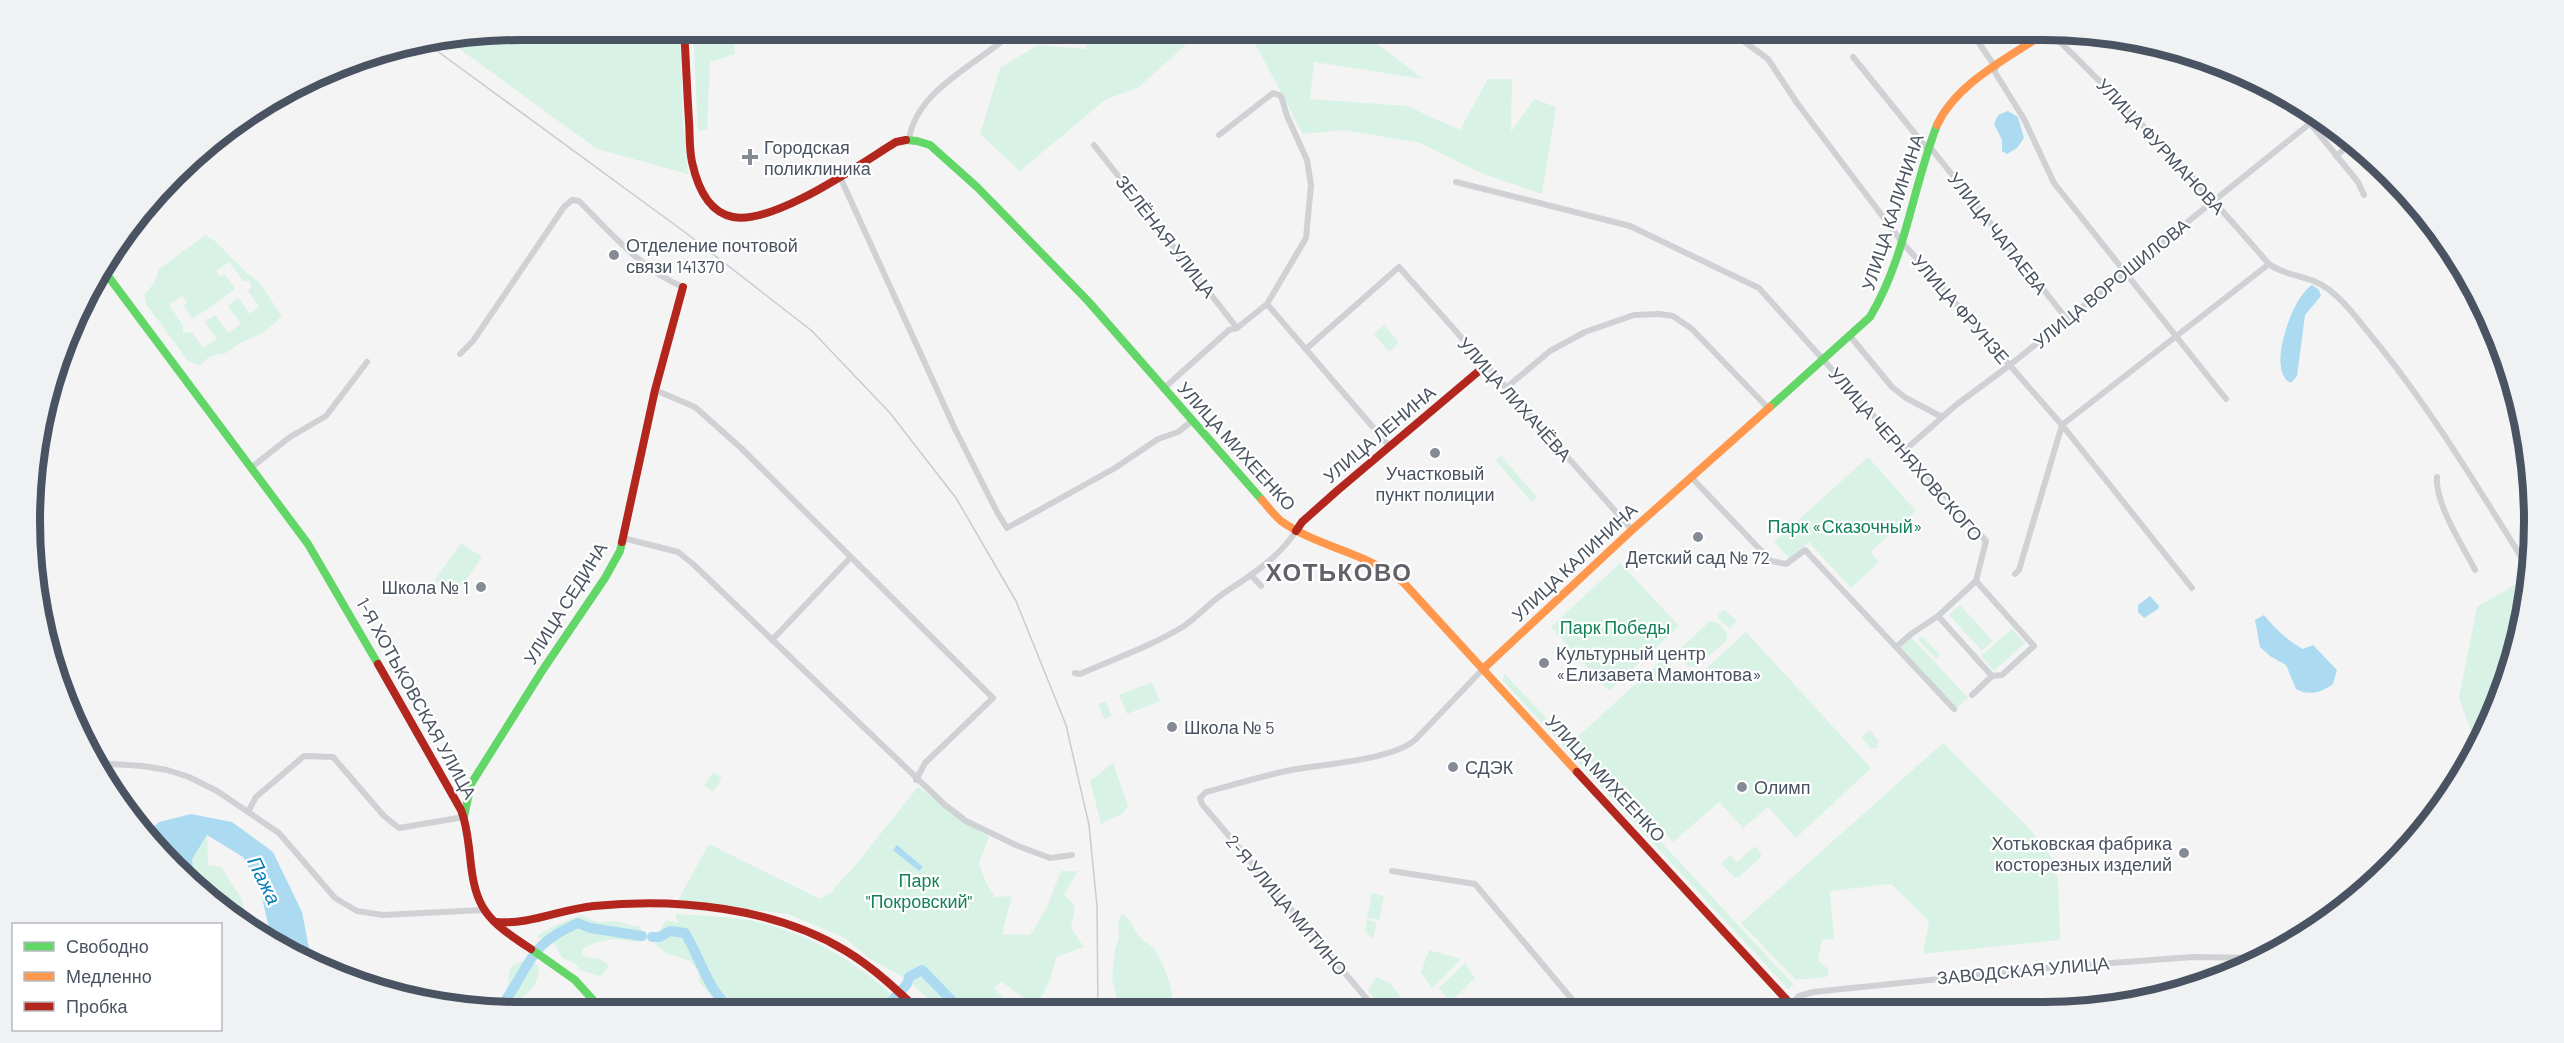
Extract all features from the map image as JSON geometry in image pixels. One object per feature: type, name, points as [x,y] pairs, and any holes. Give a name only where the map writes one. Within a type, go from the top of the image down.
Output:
[{"type":"street","points":[[685,40],[692,161],[705,198],[722,213],[742,219],[770,211],[840,177],[896,142],[909,139],[911,129],[927,102],[943,84],[1004,40]]},
{"type":"street","name":"УЛИЦА ФРУНЗЕ","points":[[1742,40],[1768,59],[1797,103],[1902,242],[2062,425],[2192,588]]},
{"type":"street","points":[[1976,40],[2024,118],[2054,183],[2226,399]]},
{"type":"street","name":"УЛИЦА КАЛИНИНА","points":[[1483,669],[1632,530],[1870,317],[1881,300],[1902,242],[1929,149],[1945,110],[1994,68],[2036,40]]},
{"type":"street","name":"УЛИЦА ФУРМАНОВА","points":[[2059,41],[2115,96],[2213,200],[2269,264]]},
{"type":"street","name":"УЛИЦА ЧАПАЕВА","points":[[1853,57],[2066,318]]},
{"type":"street","points":[[1163,389],[1229,330],[1238,328],[1267,304],[1306,238],[1311,185],[1308,160],[1290,124],[1281,96],[1274,93],[1219,135]]},
{"type":"street","points":[[2310,123],[2358,182],[2364,195]]},
{"type":"street","name":"УЛИЦА ВОРОШИЛОВА","points":[[1905,450],[1942,417],[2010,365],[2310,123]]},
{"type":"street","name":"УЛИЦА МИХЕЕНКО","points":[[909,139],[921,140],[930,145],[977,188],[1088,301],[1191,422],[1279,519],[1296,531],[1364,555],[1385,567],[1403,582],[1788,1002]]},
{"type":"street","name":"ЗЕЛЁНАЯ УЛИЦА","points":[[1094,145],[1238,328]]},
{"type":"street","points":[[2336,156],[2345,148]]},
{"type":"street","points":[[840,177],[955,429],[1007,528],[1115,468],[1158,439],[1178,432],[1191,422]]},
{"type":"street","name":"УЛИЦА ЧЕРНЯХОВСКОГО","points":[[1456,182],[1627,225],[1759,288],[1986,541],[1976,581]]},
{"type":"street","points":[[460,354],[473,341],[564,207],[572,200],[579,201],[615,237],[664,279],[683,288]]},
{"type":"street","points":[[2015,574],[2023,559],[2062,425],[2269,264],[2278,270],[2316,282],[2327,288],[2346,307],[2382,350],[2439,426],[2522,558]]},
{"type":"street","name":"УЛИЦА ЛИХАЧЁВА","points":[[1306,350],[1399,267],[1632,530]]},
{"type":"street","name":"1-Я ХОТЬКОВСКАЯ УЛИЦА","points":[[108,276],[279,502],[318,558],[455,796],[464,817],[476,890],[483,910]]},
{"type":"street","name":"УЛИЦА СЕДИНА","points":[[464,817],[471,784],[542,671],[605,578],[620,551],[654,390],[683,288]]},
{"type":"street","points":[[1267,304],[1390,447]]},
{"type":"street","points":[[1507,387],[1550,351],[1585,332],[1634,315],[1659,314],[1673,316],[1692,328],[1769,409]]},
{"type":"street","points":[[1850,336],[1892,387],[1906,398],[1942,417]]},
{"type":"street","points":[[252,467],[290,438],[326,416],[367,362]]},
{"type":"street","name":"УЛИЦА ЛЕНИНА","points":[[1296,531],[1309,516],[1486,365]]},
{"type":"street","points":[[654,390],[696,407],[741,448],[993,698],[925,764],[916,780]]},
{"type":"street","points":[[1691,477],[1771,561],[1786,564],[1805,550],[1954,709]]},
{"type":"street","points":[[2437,477],[2438,492],[2475,570]]},
{"type":"street","points":[[1075,673],[1080,674],[1164,637],[1185,625],[1251,574],[1289,541],[1296,531]]},
{"type":"street","points":[[623,538],[678,552],[916,780],[966,821],[1050,858],[1072,855]]},
{"type":"street","points":[[772,640],[850,558]]},
{"type":"street","points":[[1251,574],[1261,586]]},
{"type":"street","points":[[1896,647],[1938,616],[1976,581],[2034,646],[2002,675],[1992,676],[1972,696]]},
{"type":"street","points":[[1938,616],[1992,676]]},
{"type":"street","name":"2-Я УЛИЦА МИТИНО","points":[[1369,1002],[1202,804],[1200,798],[1206,792],[1285,771],[1371,756],[1409,745],[1483,669]]},
{"type":"street","points":[[248,812],[256,797],[304,756],[333,757],[384,816],[399,828],[464,817]]},
{"type":"street","points":[[106,764],[143,766],[189,777],[217,791],[279,833],[331,894],[357,911],[382,915],[483,910],[526,947],[546,959],[591,994],[593,1002]]},
{"type":"street","points":[[1392,871],[1472,882],[1574,1002]]},
{"type":"street","points":[[496,922],[522,920],[571,908],[628,904],[674,905],[765,916],[802,928],[837,945],[892,985],[910,1002]]},
{"type":"street","points":[[522,920],[518,929],[526,947]]},
{"type":"street","name":"ЗАВОДСКАЯ УЛИЦА","points":[[1796,1002],[1799,996],[1813,992],[1912,980],[2193,957],[2245,958]]},
{"type":"green space","points":[[522,40],[680,40],[683,121],[688,174],[597,149],[455,46]]},
{"type":"green space","points":[[693,40],[734,40],[735,54],[710,62],[707,129],[698,132]]},
{"type":"green space","points":[[1088,40],[1191,40],[1139,87],[1105,100],[1020,171],[980,134],[1000,68],[1038,45],[1085,49]]},
{"type":"green space","points":[[1253,40],[1372,40],[1423,79],[1314,62],[1310,99],[1407,106],[1460,130],[1488,79],[1512,79],[1511,132],[1534,99],[1556,107],[1542,194],[1481,173],[1420,143],[1345,130],[1303,134]]},
{"type":"green space","points":[[205,235],[215,241],[259,282],[282,316],[263,333],[242,342],[226,353],[210,356],[200,365],[189,362],[146,304],[144,295],[154,283],[159,269]],"holes":[[[229,262],[243,281],[250,281],[251,287],[248,291],[259,307],[250,314],[238,298],[228,306],[241,324],[228,333],[215,315],[205,322],[217,339],[203,348],[192,332],[183,333],[183,325],[169,305],[182,296],[187,302],[183,305],[193,319],[235,289],[225,274],[220,277],[216,271]]]},
{"type":"green space","points":[[1384,325],[1399,342],[1389,352],[1374,334]]},
{"type":"green space","points":[[1501,456],[1537,497],[1532,502],[1495,460]]},
{"type":"green space","name":"Парк «Сказочный»","points":[[1868,457],[1916,511],[1870,552],[1879,562],[1851,588],[1809,542],[1790,559],[1774,542]]},
{"type":"green space","points":[[461,543],[482,557],[455,595],[435,580]]},
{"type":"green space","name":"Парк Победы","points":[[1620,563],[1679,626],[1609,691],[1551,627]]},
{"type":"green space","points":[[2519,582],[2507,646],[2498,676],[2473,736],[2459,698],[2477,607]]},
{"type":"green space","points":[[1960,605],[1993,641],[1982,651],[1949,615]]},
{"type":"green space","points":[[1723,609],[1737,621],[1730,629],[1717,617]]},
{"type":"green space","points":[[1710,621],[1718,623],[1727,633],[1727,640],[1697,666],[1689,667],[1680,656],[1679,650]]},
{"type":"green space","points":[[2012,629],[2025,643],[1994,671],[1981,656]]},
{"type":"green space","points":[[1746,632],[1871,768],[1796,838],[1768,807],[1743,828],[1719,802],[1673,842],[1655,823],[1646,822],[1572,742],[1664,658],[1689,684]]},
{"type":"green space","points":[[1922,636],[1940,655],[1936,659],[1918,640]]},
{"type":"green space","points":[[1911,637],[1968,698],[1956,708],[1900,648]]},
{"type":"green space","points":[[1504,673],[1794,985],[1788,989],[1503,681]]},
{"type":"green space","points":[[1152,682],[1160,701],[1127,714],[1119,695]]},
{"type":"green space","points":[[1106,701],[1112,716],[1104,719],[1098,704]]},
{"type":"green space","points":[[1870,730],[1879,741],[1876,748],[1871,748],[1861,738]]},
{"type":"green space","points":[[1943,743],[2028,827],[2051,856],[2058,880],[2060,940],[1923,954],[1929,921],[1891,884],[1830,891],[1834,939],[1822,940],[1818,960],[1829,970],[1826,977],[1796,980],[1741,923]]},
{"type":"green space","points":[[1113,763],[1128,806],[1122,814],[1101,824],[1090,781]]},
{"type":"green space","points":[[713,772],[722,778],[713,792],[704,786]]},
{"type":"green space","name":"Парк \"Покровский\"","points":[[918,787],[989,837],[979,863],[987,885],[995,897],[1012,896],[1002,934],[1030,935],[1046,909],[1061,871],[1078,871],[1064,894],[1075,906],[1071,928],[1084,947],[1056,957],[1051,977],[1040,1002],[1025,1002],[1025,999],[1002,982],[994,988],[1007,1002],[931,1002],[908,980],[870,959],[845,938],[788,914],[678,900],[709,844],[820,899],[833,892],[834,888],[854,867]]},
{"type":"green space","points":[[207,835],[208,865],[221,867],[241,898],[247,916],[193,873],[192,859]]},
{"type":"green space","points":[[1755,846],[1761,853],[1761,857],[1739,877],[1734,877],[1721,863],[1730,855],[1737,862]]},
{"type":"green space","points":[[1372,893],[1384,896],[1379,920],[1367,918]]},
{"type":"green space","points":[[675,914],[727,917],[780,928],[821,945],[840,956],[859,968],[900,1002],[717,1002],[700,983],[698,971],[690,961],[666,953],[655,945],[658,933],[665,921],[678,923]]},
{"type":"green space","points":[[1122,914],[1130,921],[1141,938],[1153,948],[1171,986],[1173,1002],[1117,1002],[1112,978],[1119,937],[1118,923]]},
{"type":"green space","points":[[583,915],[599,922],[614,921],[639,926],[642,931],[638,942],[613,939],[594,943],[583,949],[582,955],[600,959],[609,967],[600,976],[582,971],[574,963],[562,958],[553,941],[537,937],[558,924]]},
{"type":"green space","points":[[1367,920],[1377,922],[1373,940],[1365,931]]},
{"type":"green space","points":[[1429,950],[1461,959],[1432,988],[1421,972]]},
{"type":"green space","points":[[529,961],[535,963],[539,968],[534,986],[521,1002],[500,1001],[506,993],[509,972],[518,963]]},
{"type":"green space","points":[[1465,963],[1475,978],[1450,1002],[1439,988]]},
{"type":"green space","points":[[1376,977],[1391,984],[1404,1002],[1377,1002],[1368,991]]},
{"type":"water","points":[[2008,111],[2018,117],[2024,138],[2017,148],[2007,154],[2002,151],[2002,140],[1994,124],[1998,115]]},
{"type":"water","points":[[2312,285],[2319,290],[2321,296],[2305,315],[2297,376],[2291,383],[2286,380],[2282,371],[2280,358],[2284,335],[2299,300]]},
{"type":"water","points":[[2150,596],[2159,606],[2144,618],[2138,612],[2138,605]]},
{"type":"water","points":[[2264,615],[2272,625],[2297,646],[2303,649],[2313,645],[2337,670],[2333,684],[2324,690],[2315,692],[2296,689],[2286,665],[2260,647],[2255,620]]},
{"type":"water","points":[[191,814],[232,822],[273,852],[302,912],[310,953],[270,931],[260,889],[243,857],[207,835],[192,859],[193,873],[152,829],[159,822]]},
{"type":"water","points":[[897,845],[923,867],[919,871],[893,850]]},
{"type":"waterway","name":"Пажа","points":[[505,1001],[540,947],[549,939],[578,923],[590,928],[642,936]]},
{"type":"waterway","name":"Пажа","points":[[652,937],[660,937],[670,931],[685,933],[706,976],[723,1002]]},
{"type":"waterway","name":"Пажа","points":[[891,1002],[907,984],[909,977],[922,970],[953,1002]]},
{"type":"railway","points":[[434,49],[686,233],[812,331],[890,413],[956,498],[1016,601],[1066,725],[1089,825],[1097,906],[1098,1002]]},
{"type":"traffic: fast","points":[[1770,407],[1870,317],[1892,271],[1937,125]]},
{"type":"traffic: fast","points":[[906,140],[930,145],[977,187],[1088,301],[1262,500]]},
{"type":"traffic: fast","points":[[108,276],[308,544],[378,664]]},
{"type":"traffic: fast","points":[[464,817],[471,784],[542,671],[605,578],[620,551],[622,542]]},
{"type":"traffic: fast","points":[[531,949],[575,980],[593,1002]]},
{"type":"traffic: slow","points":[[1937,125],[1957,96],[1971,83],[2034,40]]},
{"type":"traffic: slow","points":[[1483,669],[1632,530],[1770,407]]},
{"type":"traffic: slow","points":[[1262,500],[1273,514],[1296,530],[1373,563],[1403,582],[1577,772]]},
{"type":"traffic: jam","points":[[685,40],[692,162],[700,188],[716,210],[724,214],[733,217],[750,217],[771,212],[816,191],[896,142],[906,140]]},
{"type":"traffic: jam","points":[[622,542],[655,390],[683,287]]},
{"type":"traffic: jam","points":[[1296,531],[1302,522],[1338,490],[1486,365]]},
{"type":"traffic: jam","points":[[378,664],[461,810],[465,821],[475,889],[480,902],[494,921],[531,949]]},
{"type":"traffic: jam","points":[[1577,772],[1789,1002]]},
{"type":"traffic: jam","points":[[496,922],[521,921],[594,906],[658,903],[691,905],[757,915],[818,936],[846,951],[876,972],[909,1002]]},
{"type":"place","name":"Городская поликлиника","points":[[750,157]]},
{"type":"place","name":"Отделение почтовой связи 141370","points":[[614,255]]},
{"type":"place","name":"Участковый пункт полиции","points":[[1435,453]]},
{"type":"place","name":"Детский сад № 72","points":[[1698,537]]},
{"type":"place","name":"Школа № 1","points":[[481,587]]},
{"type":"place","name":"Культурный центр «Елизавета Мамонтова»","points":[[1544,663]]},
{"type":"place","name":"Школа № 5","points":[[1172,727]]},
{"type":"place","name":"СДЭК","points":[[1453,767]]},
{"type":"place","name":"Олимп","points":[[1742,787]]},
{"type":"place","name":"Хотьковская фабрика косторезных изделий","points":[[2184,853]]},
{"type":"district","name":"ХОТЬКОВО","points":[[1339,571]]}]
